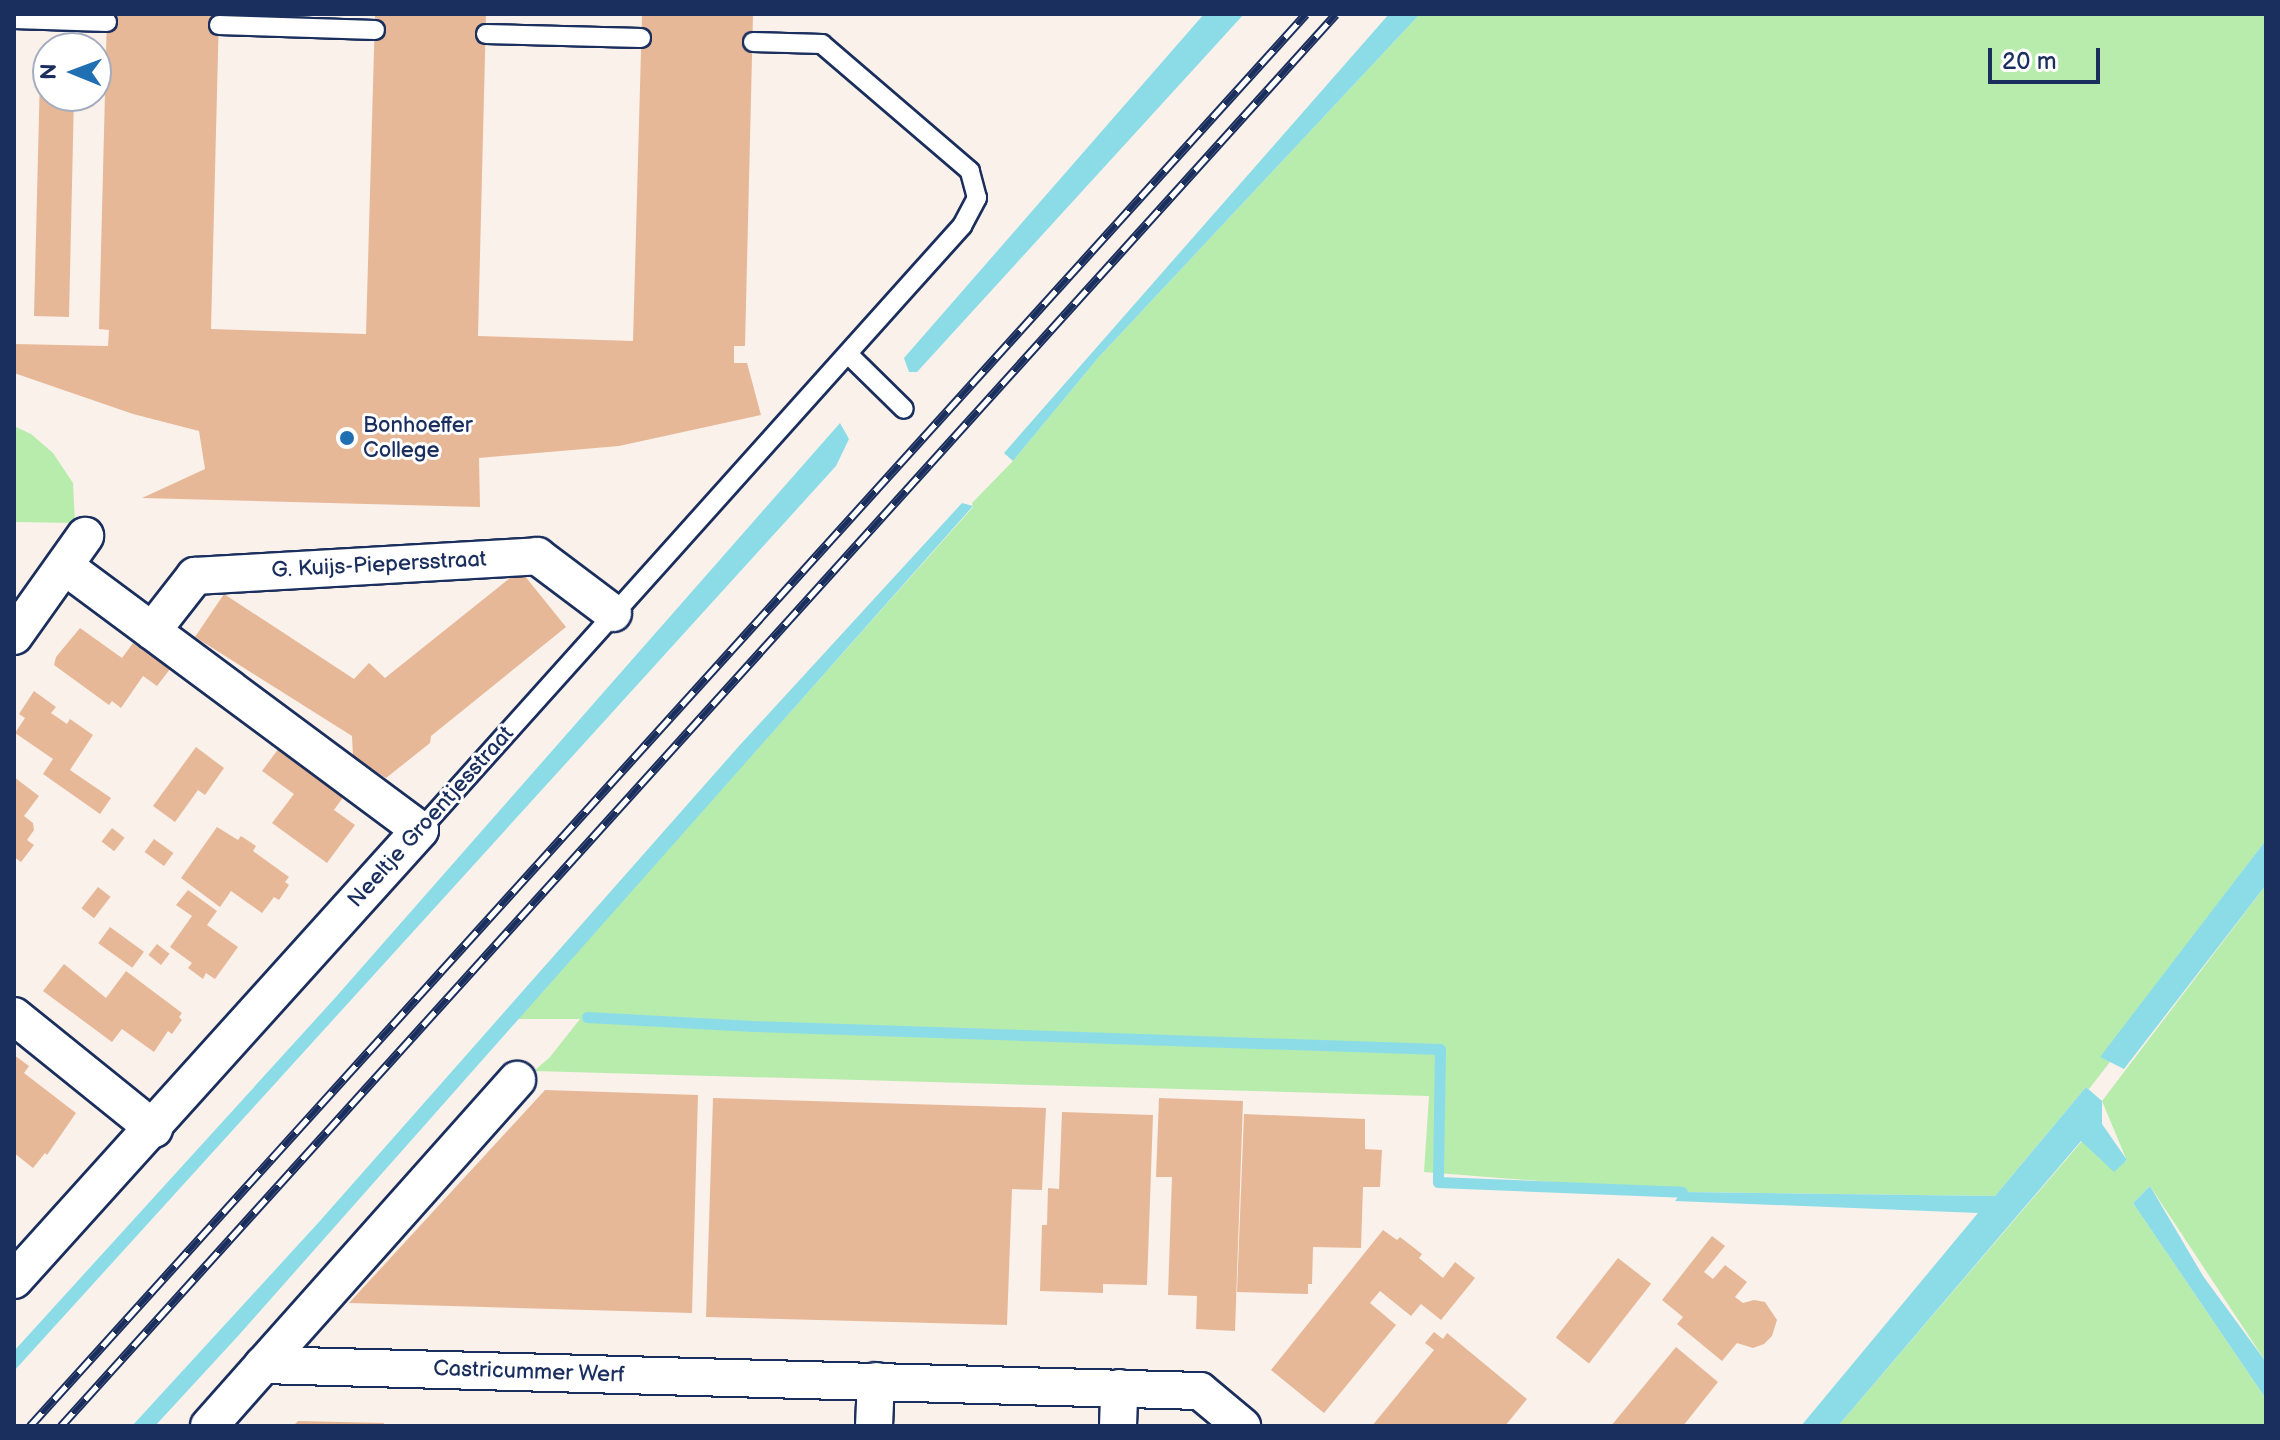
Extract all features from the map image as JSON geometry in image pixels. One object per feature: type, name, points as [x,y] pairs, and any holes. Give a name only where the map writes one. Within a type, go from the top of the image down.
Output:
[{"type":"street","points":[[14,636],[85,536]]},
{"type":"street","name":"G. Kuijs-Piepersstraat","points":[[152,631],[195,576],[537,556],[613,613]]},
{"type":"street","points":[[65,566],[420,830]]},
{"type":"street","name":"Neeltje Groentjesstraat","points":[[14,1280],[154,1129],[420,830]]},
{"type":"street","points":[[14,1016],[154,1129]]},
{"type":"street","points":[[209,1426],[517,1080]]},
{"type":"street","name":"Castricummer Werf","points":[[263,1365],[1200,1391],[1242,1426]]},
{"type":"street","points":[[874,1426],[876,1381]]},
{"type":"street","points":[[1118,1426],[1119,1388]]},
{"type":"lane","points":[[14,19],[107,22]]},
{"type":"lane","points":[[219,25],[375,30]]},
{"type":"lane","points":[[486,34],[641,38]]},
{"type":"lane","name":"Neeltje Groentjesstraat","points":[[420,830],[962,226],[977,198],[970,171],[822,44],[753,42]]},
{"type":"lane","points":[[848,354],[904,409]]},
{"type":"green space","points":[[1420,14],[2266,14],[2266,840],[2101,1057],[2110,1062],[2089,1089],[2086,1087],[1995,1196],[1682,1192],[1424,1172],[1429,1096],[534,1071],[550,1057],[580,1019],[517,1019],[973,507],[972,503],[1013,461],[1098,358]]},
{"type":"green space","points":[[14,426],[31,434],[53,453],[73,483],[75,523],[14,522]]},
{"type":"green space","points":[[2266,885],[2266,1362],[2150,1186],[2133,1203],[2266,1399],[2266,1426],[1838,1426],[2082,1141],[2112,1166],[2127,1161],[2102,1101]]},
{"type":"water","points":[[1204,14],[1244,14],[917,372],[909,372],[904,358]]},
{"type":"water","points":[[1389,14],[1420,14],[1098,358],[1013,461],[1004,453]]},
{"type":"water","points":[[840,423],[849,439],[836,466],[14,1371],[14,1351],[335,998]]},
{"type":"water","points":[[962,503],[973,506],[238,1336],[155,1426],[132,1426],[319,1222],[739,746]]},
{"type":"water","points":[[2266,840],[2266,885],[2124,1069],[2100,1057]]},
{"type":"water","points":[[2086,1087],[2102,1101],[2102,1124],[2127,1160],[2114,1172],[2081,1141],[1838,1426],[1801,1426],[1978,1213],[1675,1201],[1682,1192],[1995,1196]]},
{"type":"water","points":[[2150,1186],[2203,1276],[2266,1362],[2266,1399],[2133,1203]]},
{"type":"building","points":[[107,14],[219,14],[211,329],[366,334],[375,14],[486,14],[478,336],[633,341],[642,14],[753,15],[745,346],[734,346],[734,363],[747,363],[761,415],[619,446],[479,458],[480,507],[142,498],[205,469],[199,431],[133,414],[14,373],[14,344],[108,346],[109,330],[99,329],[105,112],[112,112],[112,32],[107,32]]},
{"type":"building","points":[[39,112],[74,112],[69,317],[34,316]]},
{"type":"building","points":[[520,570],[566,627],[431,736],[430,743],[386,778],[353,757],[352,736],[195,637],[224,594],[354,679],[369,663],[385,678]]},
{"type":"building","points":[[80,628],[122,658],[133,643],[170,669],[157,686],[143,676],[121,708],[112,701],[109,705],[54,665],[56,657]]},
{"type":"building","points":[[34,691],[56,707],[51,713],[67,724],[70,719],[93,735],[70,770],[111,798],[100,814],[43,774],[53,759],[15,733],[25,718],[19,714]]},
{"type":"building","points":[[196,747],[224,768],[205,795],[198,790],[175,822],[153,806]]},
{"type":"building","points":[[279,748],[344,796],[334,810],[355,825],[327,863],[272,823],[294,794],[262,771]]},
{"type":"building","points":[[14,777],[39,796],[24,816],[33,823],[34,830],[27,840],[34,845],[21,862],[14,857]]},
{"type":"building","points":[[217,827],[238,840],[241,836],[256,846],[253,851],[289,877],[285,882],[289,885],[279,900],[274,897],[262,913],[231,891],[220,907],[181,878]]},
{"type":"building","points":[[112,828],[125,838],[114,851],[102,841]]},
{"type":"building","points":[[154,839],[173,853],[164,866],[145,852]]},
{"type":"building","points":[[98,887],[111,897],[94,918],[81,908]]},
{"type":"building","points":[[188,890],[217,911],[207,925],[238,947],[215,979],[206,973],[203,979],[188,968],[192,963],[170,947],[192,916],[176,905]]},
{"type":"building","points":[[110,927],[144,952],[132,968],[98,943]]},
{"type":"building","points":[[157,944],[170,954],[161,965],[148,955]]},
{"type":"building","points":[[64,964],[106,998],[126,971],[182,1013],[179,1017],[182,1020],[172,1034],[168,1031],[154,1052],[122,1029],[112,1042],[43,991]]},
{"type":"building","points":[[14,1055],[29,1066],[24,1073],[76,1113],[47,1155],[45,1153],[33,1168],[14,1153]]},
{"type":"building","points":[[545,1090],[698,1095],[692,1313],[349,1303]]},
{"type":"building","points":[[713,1098],[1046,1108],[1042,1190],[1012,1189],[1007,1325],[706,1317]]},
{"type":"building","points":[[1159,1098],[1243,1101],[1235,1331],[1196,1329],[1197,1296],[1168,1295],[1172,1177],[1156,1177]]},
{"type":"building","points":[[1062,1112],[1153,1115],[1147,1285],[1103,1284],[1103,1293],[1040,1291],[1042,1225],[1047,1225],[1048,1188],[1059,1189]]},
{"type":"building","points":[[1244,1114],[1365,1119],[1365,1149],[1382,1150],[1380,1187],[1363,1187],[1361,1248],[1313,1247],[1312,1284],[1308,1284],[1308,1294],[1237,1292]]},
{"type":"building","points":[[1383,1230],[1397,1240],[1400,1237],[1422,1254],[1419,1258],[1443,1278],[1455,1262],[1475,1278],[1441,1320],[1421,1304],[1411,1316],[1380,1291],[1370,1303],[1396,1325],[1324,1413],[1271,1370]]},
{"type":"building","points":[[1712,1236],[1725,1246],[1704,1272],[1713,1279],[1725,1265],[1747,1282],[1735,1297],[1743,1303],[1754,1300],[1765,1302],[1777,1320],[1772,1336],[1764,1344],[1753,1348],[1737,1343],[1722,1361],[1677,1324],[1683,1317],[1662,1300]]},
{"type":"building","points":[[1618,1258],[1651,1284],[1589,1363],[1556,1338]]},
{"type":"building","points":[[1434,1332],[1443,1339],[1447,1333],[1527,1399],[1505,1426],[1372,1426],[1434,1350],[1425,1343]]},
{"type":"building","points":[[1676,1347],[1718,1382],[1683,1426],[1611,1426]]},
{"type":"building","points":[[298,1421],[384,1423],[384,1426],[293,1426]]},
{"type":"waterway","points":[[587,1017],[753,1026],[1440,1049],[1438,1182],[1682,1192]]},
{"type":"railway","points":[[30,1426],[1306,14]]},
{"type":"railway","points":[[61,1426],[1336,14]]},
{"type":"place","name":"Bonhoeffer College","points":[[347,438]]}]
